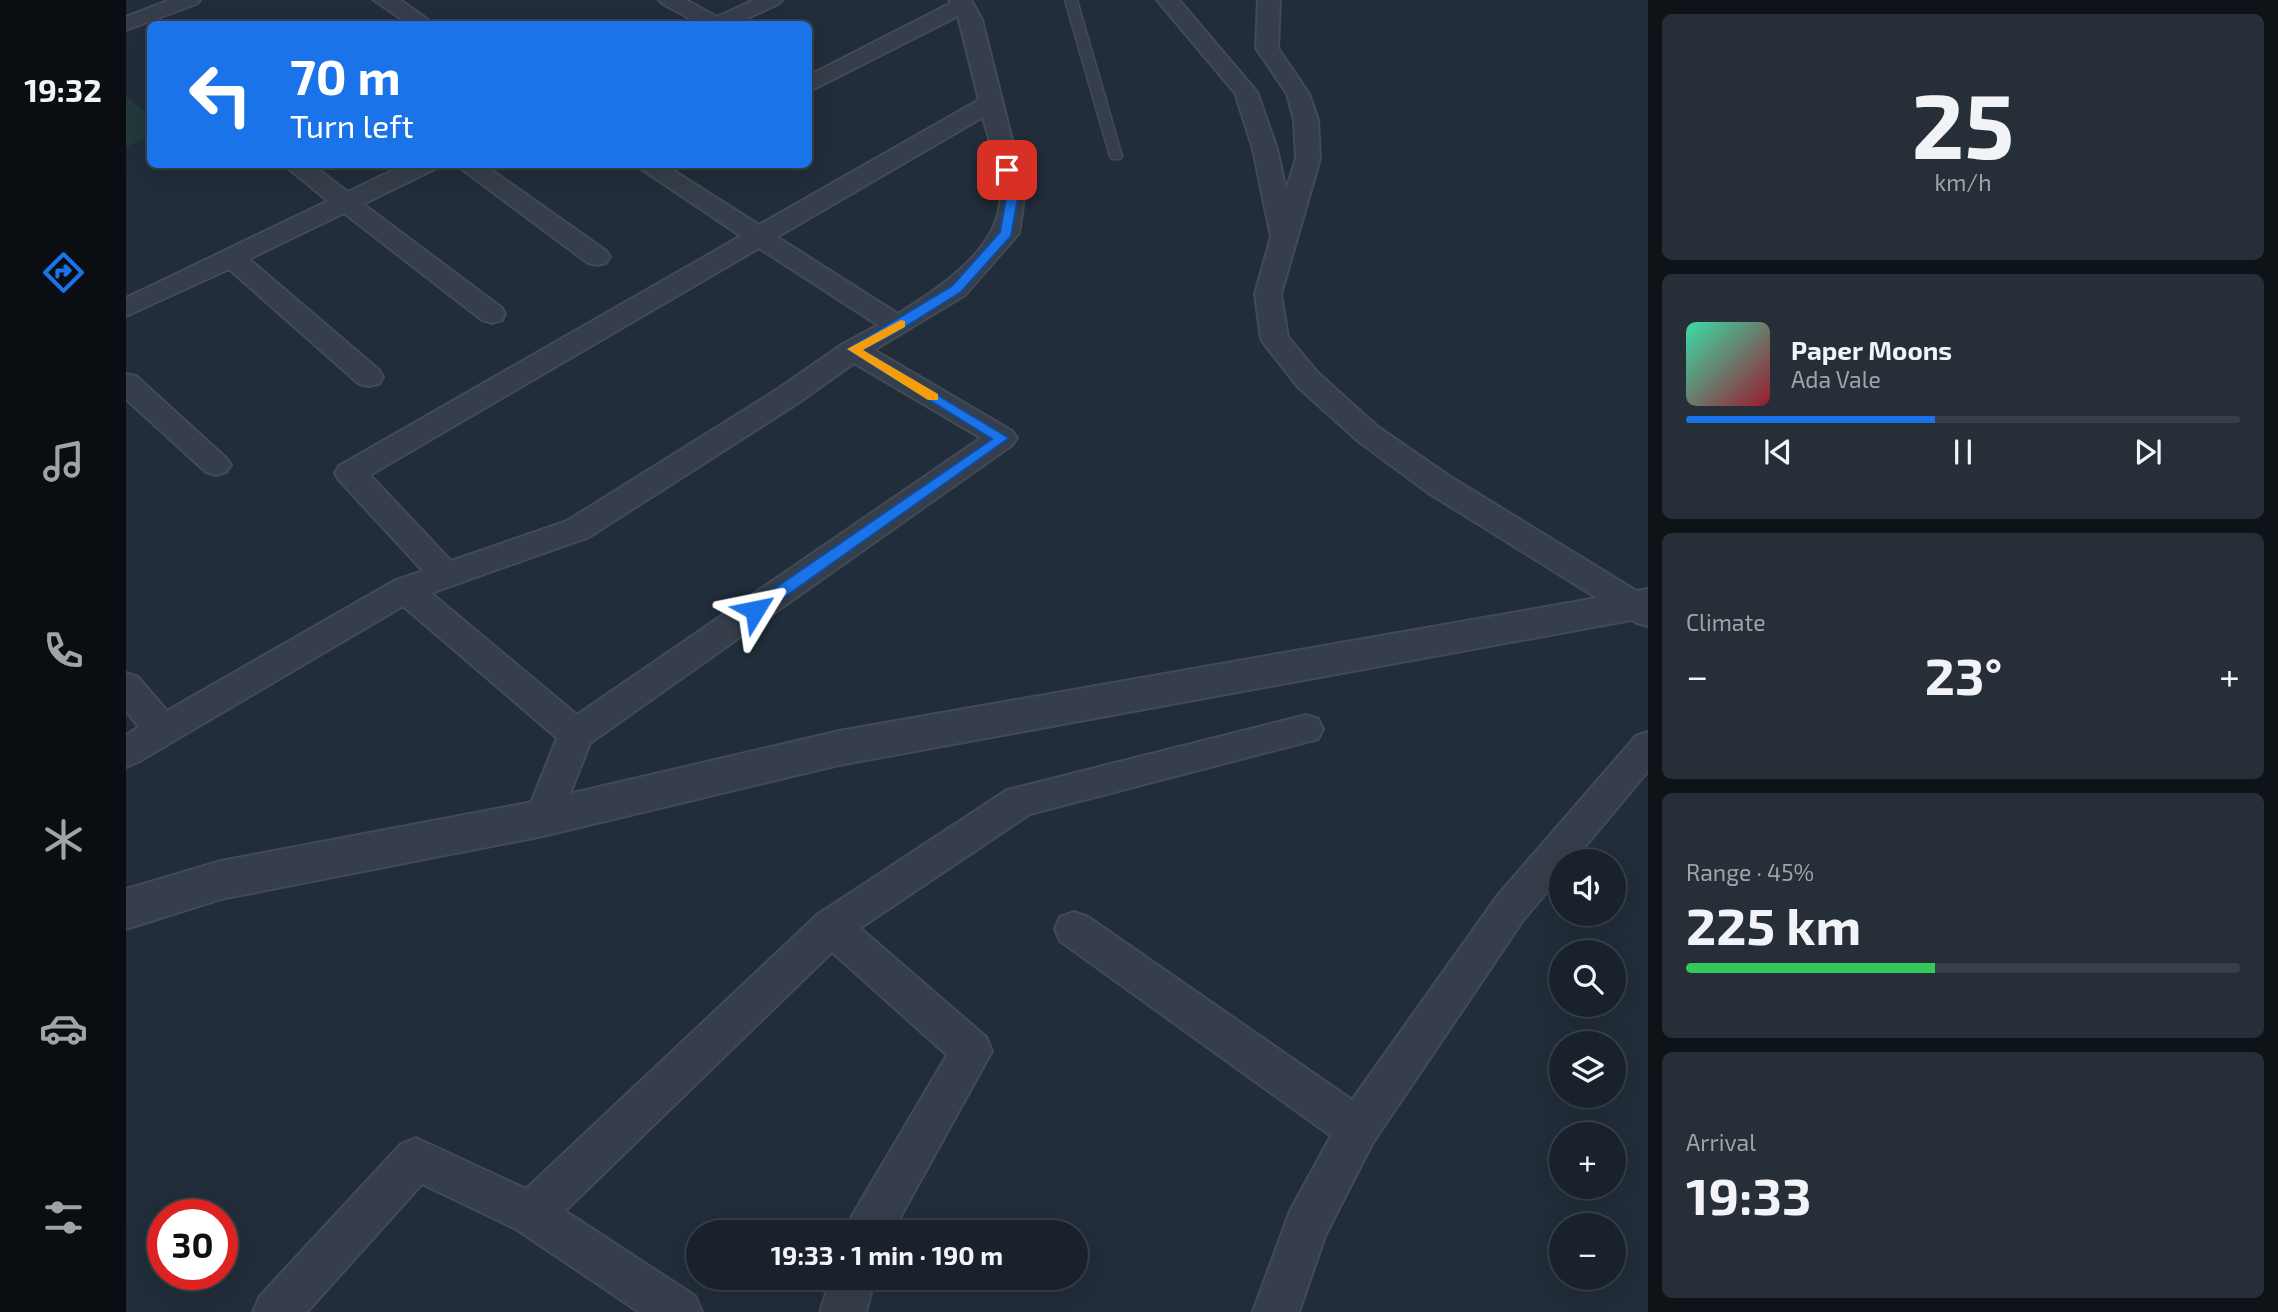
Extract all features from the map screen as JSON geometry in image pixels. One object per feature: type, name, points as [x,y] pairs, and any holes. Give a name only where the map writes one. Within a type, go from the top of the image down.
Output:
[{"type":"street","points":[[126,24],[189,0]]},
{"type":"street","points":[[385,0],[418,21]]},
{"type":"street","points":[[670,0],[711,21]]},
{"type":"street","points":[[724,21],[771,0]]},
{"type":"street","points":[[1168,0],[1247,92],[1265,149],[1284,237]]},
{"type":"street","points":[[1269,0],[1267,48],[1298,94],[1306,120],[1308,159],[1268,294],[1275,340],[1308,380],[1368,433],[1438,484],[1643,608]]},
{"type":"street","points":[[126,752],[161,729],[405,590],[578,529],[788,396],[853,349],[898,327],[956,289],[1006,233],[1013,192],[989,103],[971,20],[961,3],[812,83]]},
{"type":"street","points":[[447,577],[350,473],[989,103]]},
{"type":"street","points":[[300,168],[492,314]]},
{"type":"street","points":[[126,308],[418,168]]},
{"type":"street","points":[[473,168],[597,257]]},
{"type":"street","points":[[656,168],[898,327]]},
{"type":"street","points":[[232,257],[369,377]]},
{"type":"street","points":[[543,818],[576,734],[1002,438],[853,349]]},
{"type":"street","points":[[126,383],[216,465]]},
{"type":"street","points":[[405,590],[576,734]]},
{"type":"street","points":[[126,909],[221,880],[543,818],[839,748],[1643,608]]},
{"type":"street","points":[[126,687],[161,729]]},
{"type":"street","points":[[531,1214],[831,927],[1020,801],[1306,729]]},
{"type":"street","points":[[1276,1312],[1306,1227],[1357,1129],[1511,907],[1648,746]]},
{"type":"street","points":[[831,927],[972,1051],[875,1220]]},
{"type":"street","points":[[1074,929],[1357,1129]]},
{"type":"street","points":[[276,1312],[416,1159],[531,1214],[680,1312]]},
{"type":"street","points":[[843,1312],[849,1290]]},
{"type":"lane","points":[[1071,0],[1116,156]]},
{"type":"green space","points":[[126,96],[147,114],[147,138],[126,147]]},
{"type":"slow traffic","points":[[901,324],[853,349],[933,397]]},
{"type":"route","points":[[755,610],[1002,438],[853,349],[898,327],[956,289],[1006,233],[1013,192],[1007,170]]}]
